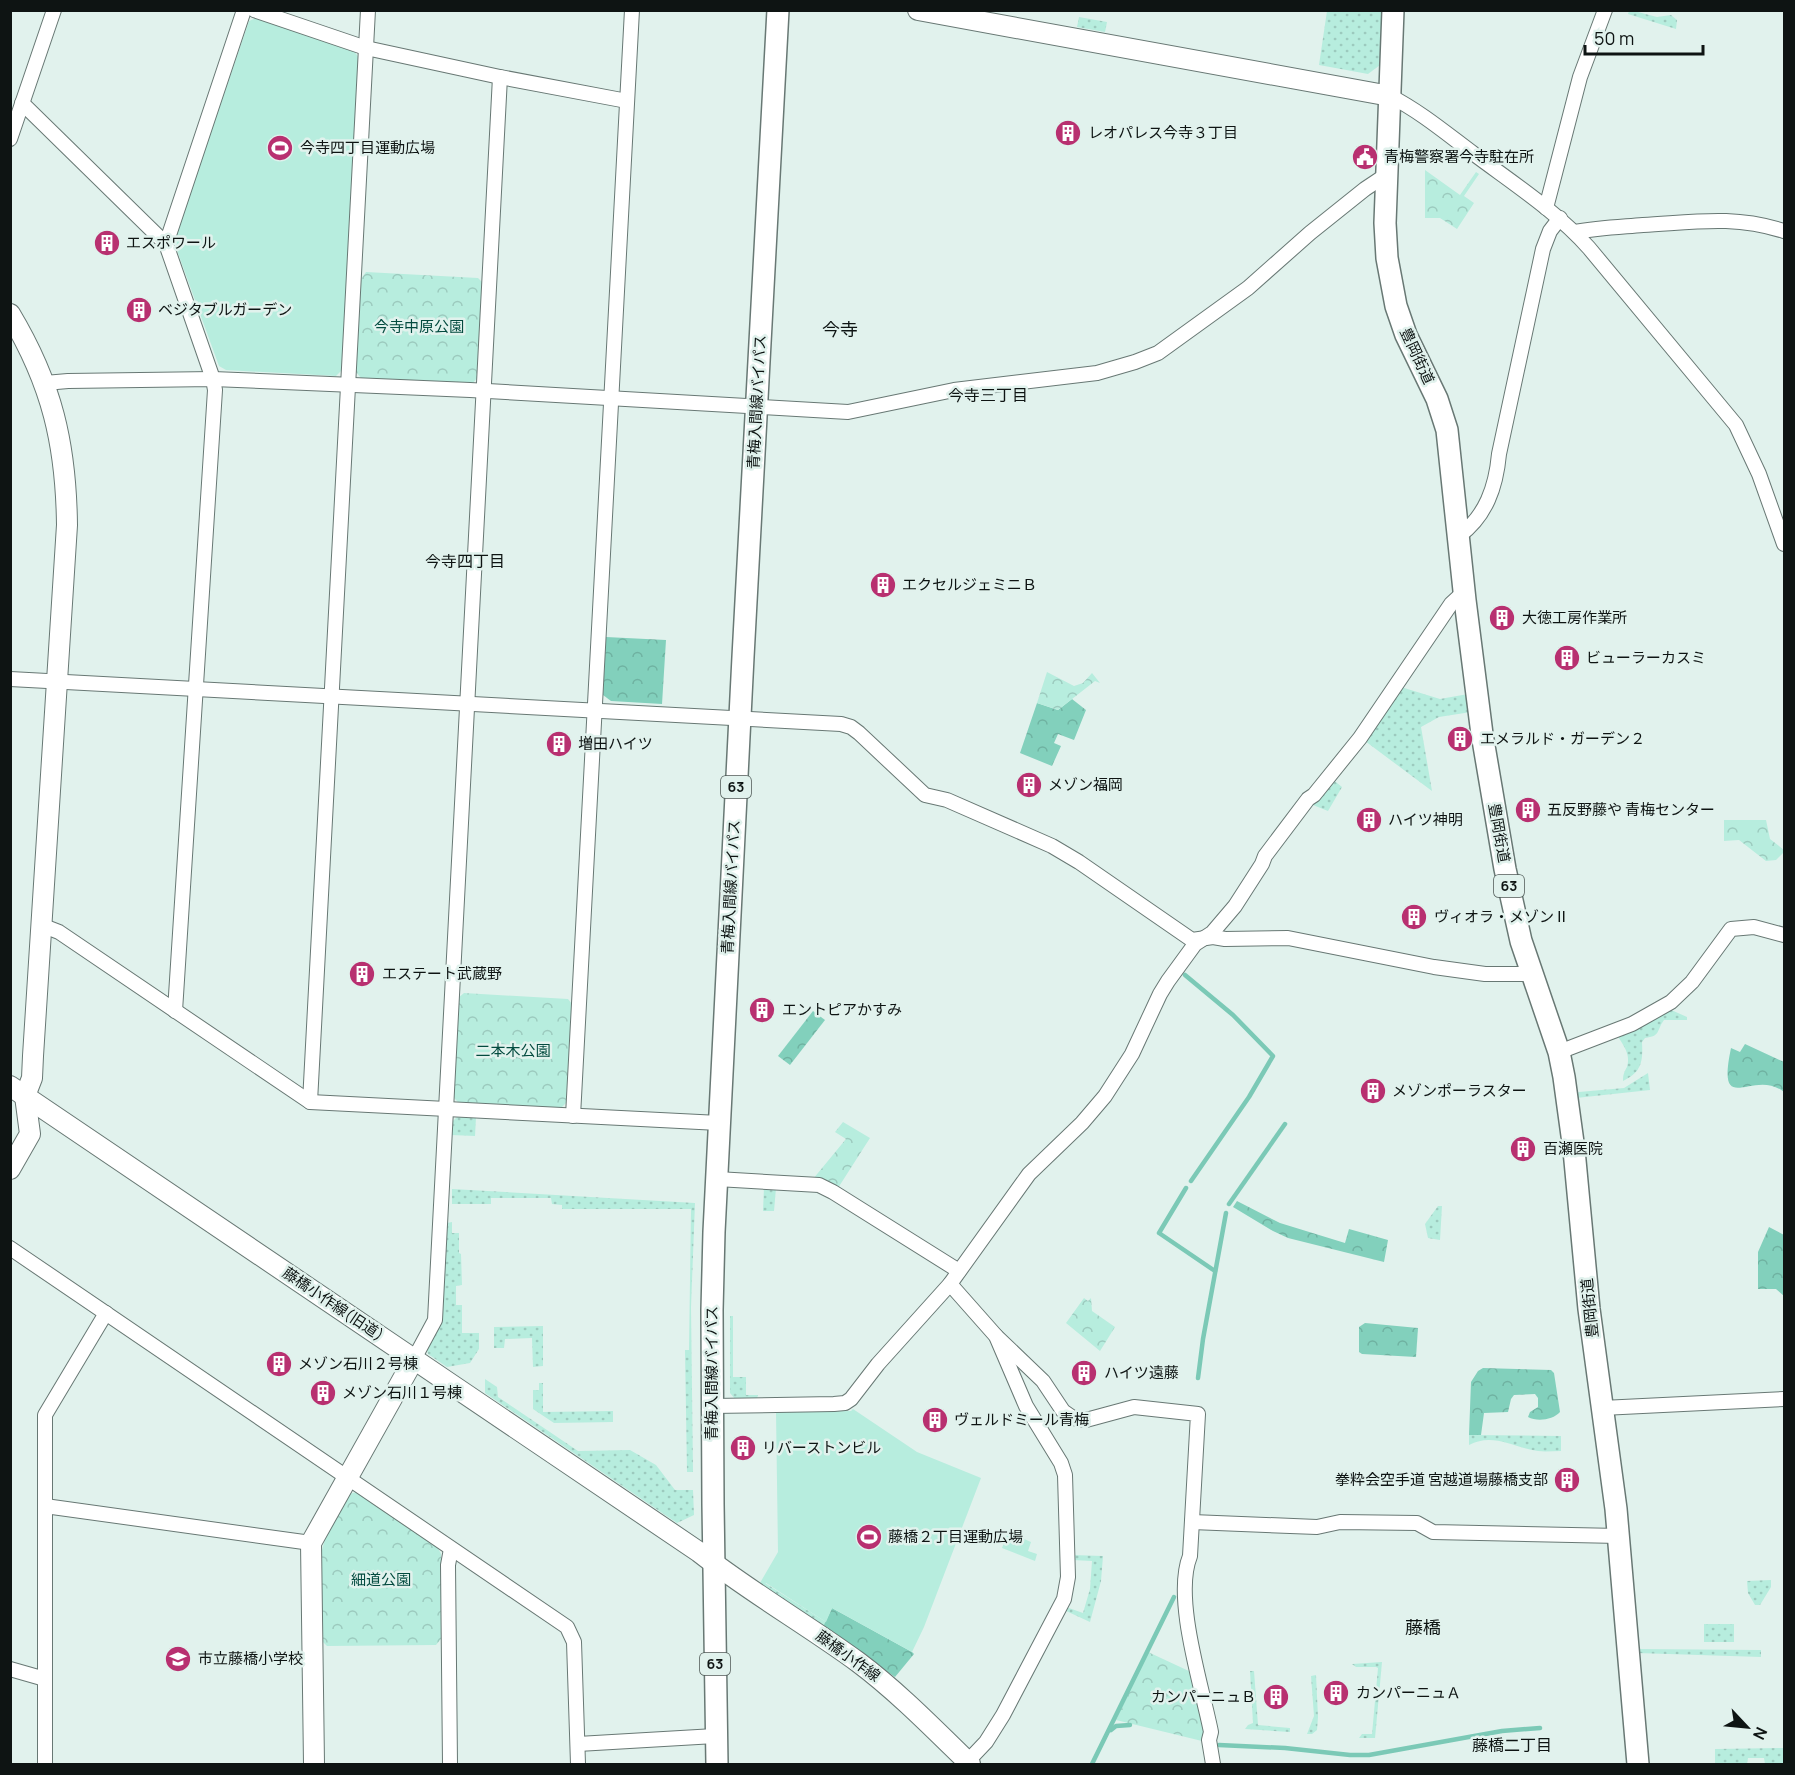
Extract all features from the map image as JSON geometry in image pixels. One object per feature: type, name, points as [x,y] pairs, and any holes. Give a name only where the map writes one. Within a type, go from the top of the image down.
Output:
[{"type":"main road","name":"青梅入間線バイパス","points":[[717,1764],[712,1310],[719,1124],[778,10]]},
{"type":"main road","name":"豊岡街道","points":[[1394,10],[1384,224],[1387,258],[1393,291],[1404,328],[1437,399],[1447,430],[1482,734],[1505,869],[1532,974],[1559,1052],[1573,1140],[1589,1309],[1618,1536],[1638,1764]]},
{"type":"street","points":[[10,139],[54,10]]},
{"type":"street","points":[[166,244],[244,10]]},
{"type":"street","points":[[254,10],[366,48],[627,101]]},
{"type":"street","points":[[310,1102],[368,10]]},
{"type":"street","points":[[573,1116],[632,10]]},
{"type":"street","points":[[918,10],[1390,96],[1424,117],[1560,218],[1575,232],[1736,425],[1759,474],[1785,544]]},
{"type":"street","points":[[1546,208],[1580,77],[1605,10]]},
{"type":"street","points":[[314,1764],[311,1544],[435,1320],[500,77]]},
{"type":"street","points":[[22,103],[166,244],[213,379],[214,402],[176,1011]]},
{"type":"street","points":[[45,383],[213,379],[484,391],[848,412],[954,390],[1096,372],[1135,362],[1158,353],[1240,294],[1310,233],[1386,175]]},
{"type":"street","points":[[1459,536],[1479,517],[1494,487],[1543,249],[1550,231],[1560,218]]},
{"type":"street","points":[[1575,232],[1595,228],[1712,220],[1750,222],[1785,231]]},
{"type":"street","points":[[10,314],[36,360],[45,383],[56,424],[66,489],[66,525],[32,1078],[15,1096],[30,1134],[10,1169]]},
{"type":"street","points":[[712,1406],[845,1403],[851,1399],[878,1364],[950,1284],[1029,1174],[1083,1123],[1114,1085],[1132,1054],[1160,994],[1190,951],[1203,938],[1212,933],[1235,906],[1265,856],[1308,799],[1314,795],[1360,738],[1451,604],[1464,592]]},
{"type":"street","points":[[10,679],[841,724],[851,727],[925,795],[947,800],[1052,846],[1192,940],[1288,938],[1434,967],[1485,974],[1532,974]]},
{"type":"street","points":[[41,925],[59,933],[310,1102],[719,1124]]},
{"type":"street","points":[[1559,1052],[1632,1024],[1671,1002],[1692,982],[1731,929],[1754,927],[1785,935]]},
{"type":"street","name":"藤橋小作線(旧道)","points":[[15,1096],[414,1359],[714,1563]]},
{"type":"street","points":[[717,1179],[819,1185],[959,1271]]},
{"type":"street","points":[[10,1248],[564,1624],[570,1631],[574,1642],[578,1764]]},
{"type":"street","points":[[950,1284],[996,1336],[1043,1381],[1063,1411],[1073,1418],[1086,1420],[1134,1407],[1198,1414],[1190,1556],[1186,1566],[1184,1598],[1210,1728],[1209,1740],[1213,1764]]},
{"type":"street","points":[[45,1764],[45,1415],[106,1313]]},
{"type":"street","points":[[968,1763],[986,1742],[1012,1699],[1059,1610],[1068,1577],[1063,1468],[1026,1406],[996,1336]]},
{"type":"street","points":[[1602,1408],[1785,1399]]},
{"type":"street","points":[[45,1506],[311,1544]]},
{"type":"street","points":[[1192,1522],[1317,1527],[1340,1522],[1417,1523],[1433,1532],[1618,1536]]},
{"type":"street","points":[[450,1764],[448,1565],[451,1549]]},
{"type":"street","name":"藤橋小作線","points":[[714,1563],[866,1668],[908,1704],[968,1763]]},
{"type":"street","points":[[10,1669],[45,1679]]},
{"type":"street","points":[[578,1744],[716,1736]]},
{"type":"green space","points":[[1327,11],[1381,12],[1385,18],[1384,62],[1368,74],[1319,65]]},
{"type":"green space","points":[[1629,11],[1657,17],[1671,15],[1677,20],[1676,29],[1628,14]]},
{"type":"green space","points":[[1079,17],[1107,22],[1105,32],[1077,27]]},
{"type":"green space","name":"今寺四丁目運動広場","points":[[256,18],[354,51],[359,58],[344,341],[341,371],[336,376],[226,370],[219,366],[175,245],[175,238],[249,21]]},
{"type":"green space","points":[[1425,170],[1460,195],[1476,172],[1479,174],[1464,196],[1474,203],[1457,229],[1440,218],[1425,218]]},
{"type":"green space","name":"今寺中原公園","points":[[366,272],[478,278],[483,283],[477,378],[473,383],[361,378],[356,372],[361,279]]},
{"type":"green space","points":[[606,637],[666,640],[662,704],[611,701],[603,695]]},
{"type":"green space","points":[[1047,672],[1074,686],[1083,683],[1092,673],[1100,683],[1095,681],[1058,710],[1037,703]]},
{"type":"green space","points":[[1401,687],[1440,699],[1468,694],[1471,712],[1439,717],[1421,727],[1432,791],[1365,741]]},
{"type":"green space","points":[[1072,699],[1086,710],[1074,740],[1058,734],[1054,743],[1061,746],[1052,766],[1020,753],[1037,703],[1058,710]]},
{"type":"green space","points":[[1332,779],[1342,787],[1328,811],[1313,805]]},
{"type":"green space","points":[[1724,820],[1766,820],[1770,839],[1784,852],[1776,860],[1766,861],[1739,840],[1724,841]]},
{"type":"green space","name":"二本木公園","points":[[464,993],[568,999],[572,1004],[566,1103],[561,1108],[458,1102],[453,1097],[458,998]]},
{"type":"green space","points":[[1669,1009],[1687,1017],[1687,1020],[1664,1020],[1656,1034],[1645,1038],[1642,1042],[1642,1055],[1638,1070],[1623,1081],[1628,1058],[1617,1035]]},
{"type":"green space","points":[[813,1011],[825,1020],[790,1065],[778,1056]]},
{"type":"green space","points":[[1745,1044],[1784,1062],[1784,1092],[1772,1086],[1733,1087],[1729,1082],[1728,1070],[1731,1048],[1740,1052]]},
{"type":"green space","points":[[1648,1073],[1650,1090],[1576,1098],[1575,1094],[1579,1092],[1624,1088]]},
{"type":"green space","points":[[458,1116],[476,1117],[475,1136],[451,1135],[452,1122]]},
{"type":"green space","points":[[843,1122],[870,1138],[838,1188],[813,1179],[846,1139],[835,1132]]},
{"type":"green space","points":[[764,1187],[776,1188],[774,1211],[763,1211]]},
{"type":"green space","points":[[452,1189],[695,1203],[691,1307],[693,1472],[687,1472],[685,1350],[689,1350],[691,1209],[562,1209],[562,1205],[552,1204],[551,1198],[491,1198],[491,1204],[452,1204]]},
{"type":"green space","points":[[1237,1201],[1280,1223],[1345,1243],[1349,1229],[1388,1240],[1384,1262],[1288,1238],[1233,1207]]},
{"type":"green space","points":[[1438,1206],[1442,1206],[1440,1240],[1428,1238],[1425,1224]]},
{"type":"green space","points":[[452,1222],[452,1233],[459,1233],[459,1253],[461,1254],[462,1285],[456,1286],[456,1305],[462,1305],[462,1333],[479,1333],[479,1349],[470,1363],[447,1367],[428,1354],[427,1350],[441,1322],[447,1223]]},
{"type":"green space","points":[[1769,1227],[1784,1235],[1784,1296],[1776,1289],[1758,1289],[1758,1252]]},
{"type":"green space","points":[[1084,1298],[1088,1301],[1091,1298],[1092,1311],[1115,1327],[1100,1351],[1066,1323]]},
{"type":"green space","points":[[730,1316],[733,1316],[733,1377],[746,1377],[746,1395],[758,1395],[757,1399],[735,1399],[730,1393]]},
{"type":"green space","points":[[1365,1323],[1418,1328],[1416,1357],[1359,1352],[1359,1327]]},
{"type":"green space","points":[[543,1326],[543,1366],[533,1367],[532,1338],[505,1339],[504,1348],[494,1348],[494,1327]]},
{"type":"green space","points":[[1483,1368],[1551,1370],[1554,1373],[1560,1412],[1549,1418],[1532,1419],[1528,1417],[1530,1412],[1538,1407],[1538,1398],[1535,1394],[1514,1395],[1508,1412],[1484,1413],[1481,1435],[1469,1435],[1471,1382],[1478,1371]]},
{"type":"green space","points":[[485,1379],[497,1387],[498,1397],[578,1451],[630,1450],[656,1465],[675,1490],[693,1490],[694,1515],[677,1523],[485,1393]]},
{"type":"green space","points":[[539,1383],[543,1383],[543,1412],[613,1411],[613,1422],[554,1423],[533,1409],[533,1390],[539,1390]]},
{"type":"green space","name":"藤橋２丁目運動広場","points":[[853,1409],[917,1452],[981,1478],[924,1627],[912,1652],[832,1608],[826,1622],[766,1583],[763,1586],[760,1583],[778,1552],[776,1412],[851,1411]]},
{"type":"green space","points":[[1469,1435],[1561,1436],[1561,1451],[1538,1451],[1495,1440],[1478,1441],[1469,1445]]},
{"type":"green space","name":"細道公園","points":[[357,1492],[437,1546],[441,1554],[441,1639],[436,1645],[327,1646],[322,1641],[322,1550],[325,1539],[349,1494]]},
{"type":"green space","points":[[1008,1532],[1031,1542],[1028,1551],[1037,1554],[1035,1561],[1002,1548]]},
{"type":"green space","points":[[1072,1555],[1103,1556],[1101,1581],[1090,1622],[1064,1610],[1066,1607],[1083,1613],[1090,1589],[1092,1561],[1072,1560]]},
{"type":"green space","points":[[1771,1580],[1771,1587],[1760,1605],[1755,1605],[1748,1593],[1747,1581]]},
{"type":"green space","points":[[765,1583],[826,1622],[823,1627],[763,1586]]},
{"type":"green space","points":[[832,1608],[914,1654],[895,1677],[823,1627]]},
{"type":"green space","points":[[1704,1624],[1734,1624],[1734,1642],[1704,1642]]},
{"type":"green space","points":[[1637,1649],[1761,1650],[1761,1657],[1637,1653]]},
{"type":"green space","points":[[1148,1652],[1191,1672],[1206,1742],[1116,1720]]},
{"type":"green space","points":[[1382,1662],[1375,1738],[1359,1738],[1362,1734],[1372,1734],[1378,1668],[1356,1667],[1352,1664]]},
{"type":"green space","points":[[1250,1671],[1254,1671],[1258,1725],[1290,1728],[1290,1732],[1245,1729],[1253,1723]]},
{"type":"green space","points":[[1316,1675],[1317,1730],[1312,1734],[1307,1734],[1314,1716],[1311,1676]]},
{"type":"green space","points":[[1784,1748],[1784,1764],[1765,1764],[1764,1758],[1748,1758],[1747,1764],[1715,1764],[1715,1749]]},
{"type":"waterway","points":[[1185,975],[1233,1015],[1273,1056],[1249,1097],[1191,1181]]},
{"type":"waterway","points":[[1229,1204],[1285,1124]]},
{"type":"waterway","points":[[1186,1188],[1159,1233],[1215,1271]]},
{"type":"waterway","points":[[1198,1378],[1226,1213]]},
{"type":"waterway","points":[[1092,1764],[1174,1597]]},
{"type":"waterway","points":[[1111,1730],[1116,1726],[1130,1725]]},
{"type":"waterway","points":[[1219,1745],[1369,1755],[1502,1731],[1540,1728]]},
{"type":"place","name":"レオパレス今寺３丁目","points":[[1068,133]]},
{"type":"place","name":"今寺四丁目運動広場","points":[[280,148]]},
{"type":"place","name":"青梅警察署今寺駐在所","points":[[1365,157]]},
{"type":"place","name":"エスポワール","points":[[107,243]]},
{"type":"place","name":"ベジタブルガーデン","points":[[139,310]]},
{"type":"place","name":"エクセルジェミニＢ","points":[[883,585]]},
{"type":"place","name":"大徳工房作業所","points":[[1502,618]]},
{"type":"place","name":"ビューラーカスミ","points":[[1567,658]]},
{"type":"place","name":"エメラルド・ガーデン２","points":[[1460,739]]},
{"type":"place","name":"増田ハイツ","points":[[559,744]]},
{"type":"place","name":"メゾン福岡","points":[[1029,785]]},
{"type":"place","name":"五反野藤や 青梅センター","points":[[1528,810]]},
{"type":"place","name":"ハイツ神明","points":[[1369,820]]},
{"type":"place","name":"ヴィオラ・メゾンⅡ","points":[[1414,917]]},
{"type":"place","name":"エステート武蔵野","points":[[362,974]]},
{"type":"place","name":"エントピアかすみ","points":[[762,1010]]},
{"type":"place","name":"メゾンポーラスター","points":[[1373,1091]]},
{"type":"place","name":"百瀬医院","points":[[1523,1149]]},
{"type":"place","name":"メゾン石川２号棟","points":[[279,1364]]},
{"type":"place","name":"ハイツ遠藤","points":[[1084,1373]]},
{"type":"place","name":"メゾン石川１号棟","points":[[323,1393]]},
{"type":"place","name":"ヴェルドミール青梅","points":[[935,1420]]},
{"type":"place","name":"リバーストンビル","points":[[743,1448]]},
{"type":"place","name":"拳粋会空手道 宮越道場藤橋支部","points":[[1567,1480]]},
{"type":"place","name":"藤橋２丁目運動広場","points":[[869,1537]]},
{"type":"place","name":"市立藤橋小学校","points":[[178,1659]]},
{"type":"place","name":"カンパーニュＡ","points":[[1336,1693]]},
{"type":"place","name":"カンパーニュＢ","points":[[1276,1697]]},
{"type":"district","name":"今寺","points":[[840,330]]},
{"type":"district","name":"今寺三丁目","points":[[988,395]]},
{"type":"district","name":"今寺四丁目","points":[[465,561]]},
{"type":"district","name":"藤橋","points":[[1423,1628]]},
{"type":"district","name":"藤橋二丁目","points":[[1512,1745]]}]
